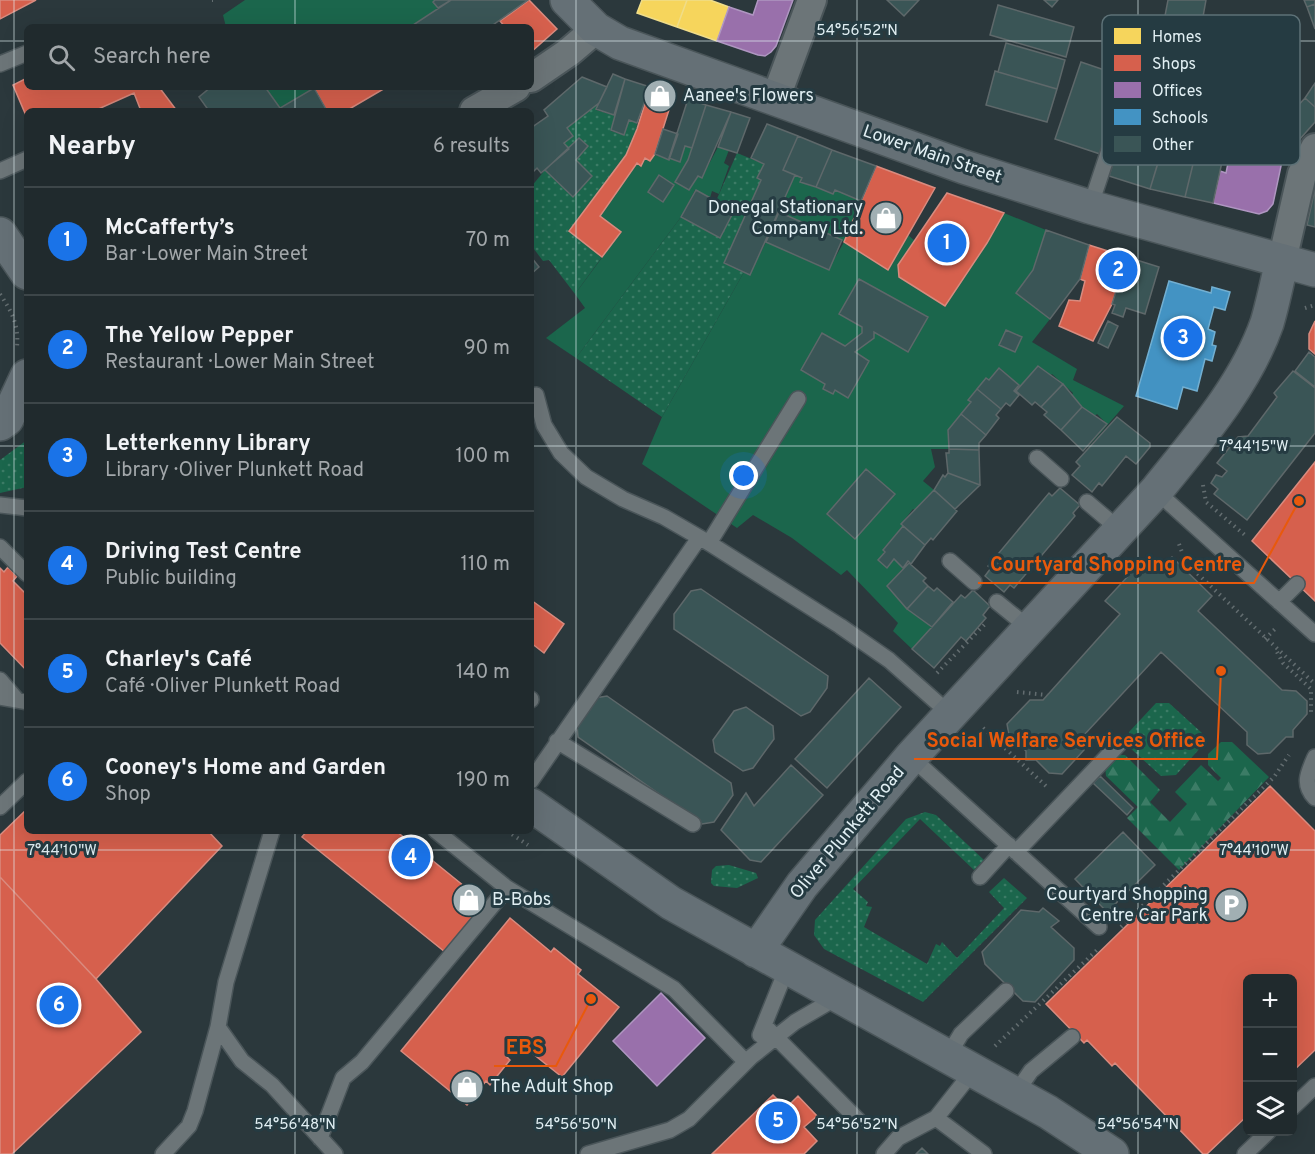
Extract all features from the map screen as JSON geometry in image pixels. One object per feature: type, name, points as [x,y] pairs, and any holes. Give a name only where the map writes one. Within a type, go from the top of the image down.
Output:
[{"type":"street","name":"Lower Main Street","points":[[567,0],[596,29],[629,47],[775,100],[1090,207],[1315,270]]},
{"type":"street","points":[[775,100],[812,0]]},
{"type":"street","points":[[534,76],[569,52],[596,29]]},
{"type":"street","points":[[479,108],[511,90]]},
{"type":"street","points":[[1281,261],[1302,174],[1315,148]]},
{"type":"street","points":[[0,234],[24,275]]},
{"type":"street","name":"Oliver Plunkett Road","points":[[756,951],[802,885],[911,757],[1156,491],[1212,420],[1240,378],[1266,324],[1281,261]]},
{"type":"street","points":[[12,418],[22,363]]},
{"type":"street","points":[[534,807],[671,903],[838,997],[970,1060],[1015,1094],[1048,1112],[1112,1154]]},
{"type":"lane","points":[[0,64],[24,53]]},
{"type":"lane","points":[[0,171],[24,160]]},
{"type":"lane","points":[[1090,207],[1104,165]]},
{"type":"lane","points":[[534,397],[536,395],[544,425],[561,453],[586,477],[623,499],[664,517],[704,540],[889,660],[950,714]]},
{"type":"lane","points":[[534,776],[556,741],[704,540],[798,399]]},
{"type":"lane","points":[[1037,458],[1061,479]]},
{"type":"lane","points":[[1156,491],[1315,634]]},
{"type":"lane","points":[[1087,502],[1120,530]]},
{"type":"lane","points":[[0,505],[24,508]]},
{"type":"lane","points":[[0,547],[24,571]]},
{"type":"lane","points":[[950,561],[974,582]]},
{"type":"lane","points":[[1280,602],[1297,584]]},
{"type":"lane","points":[[997,602],[1029,628]]},
{"type":"lane","points":[[0,680],[22,701]]},
{"type":"lane","points":[[0,697],[22,701]]},
{"type":"lane","points":[[556,741],[693,824]]},
{"type":"lane","points":[[980,877],[1063,802],[1119,744]]},
{"type":"lane","points":[[911,757],[1099,927]]},
{"type":"lane","points":[[1315,758],[1306,777],[1308,790],[1315,798]]},
{"type":"lane","points":[[1,806],[24,784]]},
{"type":"lane","points":[[163,1154],[189,1126],[218,1027],[226,982],[271,834]]},
{"type":"lane","points":[[440,834],[507,888],[674,989],[749,1060]]},
{"type":"lane","points":[[320,1138],[343,1078],[362,1062],[507,888]]},
{"type":"lane","points":[[749,1060],[787,968]]},
{"type":"lane","points":[[885,1154],[898,1138],[936,1118],[970,1060],[961,1034],[1006,991]]},
{"type":"lane","points":[[588,1154],[670,1130],[690,1119],[749,1060],[813,1009],[838,997]]},
{"type":"lane","points":[[764,1025],[858,1120]]},
{"type":"lane","points":[[218,1027],[242,1061],[272,1085],[334,1154]]},
{"type":"lane","points":[[1015,1094],[1031,1071],[1072,1037]]},
{"type":"lane","points":[[1297,1104],[1315,1086]]},
{"type":"lane","points":[[936,1118],[984,1154]]},
{"type":"lane","points":[[1245,1154],[1263,1136]]},
{"type":"path","points":[[0,293],[14,315],[19,331],[22,363]]},
{"type":"path","points":[[1178,542],[1186,563],[1315,684]]},
{"type":"path","points":[[934,675],[941,672],[989,620]]},
{"type":"path","points":[[1275,648],[1282,663],[1311,689],[1311,712]]},
{"type":"path","points":[[1017,692],[1047,695]]},
{"type":"path","points":[[983,728],[1063,802]]},
{"type":"path","points":[[1114,933],[1274,777],[1289,755]]},
{"type":"path","points":[[970,1060],[1106,941]]},
{"type":"green space","points":[[245,0],[435,0],[433,2],[438,8],[414,24],[225,24],[223,15]]},
{"type":"green space","points":[[267,90],[312,90],[280,108]]},
{"type":"green space","points":[[599,103],[596,110],[616,116],[611,131],[624,135],[629,120],[637,123],[635,136],[621,164],[569,231],[602,257],[575,294],[549,260],[543,261],[534,249],[534,183],[545,170],[573,197],[592,176],[576,160],[564,143],[573,136],[567,128]]},
{"type":"green space","points":[[685,146],[692,148],[688,160],[698,176],[702,177],[718,147],[729,150],[724,163],[729,166],[719,194],[712,191],[710,198],[695,190],[681,217],[576,358],[546,338],[585,308],[575,294],[621,232],[600,216],[637,163],[641,165],[645,158],[650,161],[655,154],[668,159]],"holes":[[[659,175],[674,185],[663,201],[648,192]]]},
{"type":"green space","points":[[737,153],[764,164],[757,178],[761,180],[724,263],[744,272],[662,417],[576,358],[681,217],[720,238],[734,211],[716,201]]},
{"type":"green space","points":[[795,175],[802,178],[801,182],[833,194],[835,190],[861,201],[844,242],[779,212]]},
{"type":"green space","points":[[1004,213],[1046,230],[1033,270],[1016,293],[1050,319],[1032,342],[1077,369],[1073,380],[1124,406],[1084,452],[1107,424],[1097,414],[1093,417],[1071,396],[1073,393],[1052,374],[1049,377],[1038,367],[1020,386],[1000,368],[989,380],[986,378],[968,400],[971,402],[948,430],[949,449],[931,449],[935,467],[923,481],[934,490],[916,511],[913,509],[901,524],[903,526],[883,549],[887,567],[894,559],[903,568],[887,587],[907,609],[932,627],[912,649],[893,631],[898,623],[847,570],[841,575],[792,538],[753,515],[737,528],[642,464],[662,417],[744,272],[750,274],[766,242],[828,270],[844,242],[888,270],[908,235],[915,241],[898,265],[899,277],[945,306]]},
{"type":"green space","points":[[24,442],[24,488],[0,493],[0,460]]},
{"type":"green space","points":[[1156,703],[1169,703],[1202,733],[1202,746],[1176,775],[1161,776],[1129,747],[1129,732]]},
{"type":"green space","points":[[1221,742],[1232,742],[1269,777],[1179,870],[1127,818],[1138,807],[1106,776],[1105,766],[1116,755],[1125,755],[1160,790],[1150,802],[1170,822],[1187,804],[1175,792],[1201,765],[1218,781],[1221,778],[1208,765],[1208,754]]},
{"type":"green space","points":[[925,812],[936,815],[984,860],[974,870],[920,819],[853,889],[868,902],[866,906],[872,907],[864,927],[927,964],[936,944],[940,946],[942,942],[957,958],[1004,908],[989,892],[1004,878],[1027,898],[923,1002],[824,949],[814,935],[815,920],[906,819]]},
{"type":"green space","points":[[729,865],[756,873],[758,878],[737,888],[714,886],[711,883],[712,870],[716,866]]},
{"type":"building: Homes","points":[[642,0],[687,0],[677,27],[637,13]]},
{"type":"building: Homes","points":[[687,0],[710,0],[729,7],[717,41],[677,27]]},
{"type":"building: Shops","points":[[0,0],[36,0],[0,19]]},
{"type":"building: Shops","points":[[529,0],[557,29],[534,49],[534,24],[502,24],[500,21]]},
{"type":"building: Shops","points":[[24,80],[24,90],[161,90],[175,108],[140,108],[134,93],[101,108],[24,108],[24,111],[13,85]]},
{"type":"building: Shops","points":[[650,87],[674,94],[655,154],[650,161],[645,158],[641,166],[637,163],[600,216],[621,232],[602,257],[569,231],[626,155]]},
{"type":"building: Shops","points":[[315,90],[382,90],[351,108],[325,108]]},
{"type":"building: Shops","name":"Donegal Stationary Company Ltd.","points":[[876,166],[935,188],[888,270],[844,242]]},
{"type":"building: Shops","points":[[947,193],[1004,213],[945,306],[899,277],[898,265]]},
{"type":"building: Shops","points":[[1089,245],[1127,257],[1112,304],[1093,341],[1059,326],[1069,300],[1080,301],[1085,281],[1080,279]]},
{"type":"building: Shops","points":[[1315,321],[1315,354],[1309,349],[1309,334]]},
{"type":"building: Shops","points":[[1315,462],[1315,601],[1252,541]]},
{"type":"building: Shops","points":[[8,567],[17,576],[13,581],[24,592],[24,668],[0,643],[0,568],[4,572]]},
{"type":"building: Shops","points":[[534,602],[564,624],[544,653],[534,645]]},
{"type":"building: Shops","name":"Courtyard Shopping Centre Car Park","points":[[1270,786],[1315,831],[1315,1050],[1297,1067],[1297,974],[1243,974],[1243,1120],[1207,1154],[1203,1154],[1115,1063],[1112,1066],[1087,1040],[1084,1043],[1046,1004]]},
{"type":"building: Shops","points":[[24,812],[24,834],[211,834],[222,846],[96,979],[0,877],[0,835]]},
{"type":"building: Shops","points":[[304,834],[400,834],[485,903],[445,952],[302,837]]},
{"type":"building: Shops","points":[[0,877],[96,979],[141,1032],[12,1154],[0,1154]]},
{"type":"building: Shops","points":[[510,918],[551,952],[554,948],[581,970],[578,974],[619,1007],[562,1077],[518,1042],[506,1056],[510,1060],[490,1085],[486,1081],[467,1105],[401,1051]]},
{"type":"building: Shops","points":[[773,1095],[786,1108],[798,1096],[817,1116],[804,1127],[817,1141],[804,1154],[712,1154]]},
{"type":"building: Offices","points":[[758,0],[793,0],[776,46],[771,52],[765,56],[758,55],[717,41],[729,7],[753,15]]},
{"type":"building: Offices","points":[[1228,165],[1281,165],[1273,204],[1267,211],[1259,214],[1213,203],[1220,171],[1226,173]]},
{"type":"building: Offices","points":[[661,993],[705,1038],[657,1086],[613,1041]]},
{"type":"building: Schools","points":[[1169,281],[1211,293],[1212,287],[1230,292],[1225,310],[1214,307],[1208,329],[1215,332],[1212,345],[1216,346],[1212,361],[1205,359],[1197,391],[1183,387],[1177,409],[1136,396]]},
{"type":"building: Other","points":[[451,0],[438,8],[433,2]]},
{"type":"building: Other","points":[[451,0],[528,0],[494,24],[415,24]]},
{"type":"building: Other","points":[[887,0],[919,0],[904,16]]},
{"type":"building: Other","points":[[1044,0],[1058,0],[1052,7]]},
{"type":"building: Other","points":[[1168,0],[1206,0],[1203,15],[1165,15]]},
{"type":"building: Other","points":[[1304,0],[1315,0],[1315,4],[1307,7]]},
{"type":"building: Other","points":[[1315,4],[1315,29],[1307,7]]},
{"type":"building: Other","points":[[998,5],[1074,27],[1066,57],[990,35]]},
{"type":"building: Other","points":[[1006,43],[1065,60],[1057,89],[998,72]]},
{"type":"building: Other","points":[[1081,62],[1102,69],[1102,148],[1100,154],[1055,139]]},
{"type":"building: Other","points":[[995,71],[1057,89],[1047,122],[986,105]]},
{"type":"building: Other","points":[[613,74],[625,79],[614,115],[596,109]]},
{"type":"building: Other","points":[[582,77],[607,87],[599,103],[567,128],[573,136],[564,143],[569,149],[541,173],[537,168],[534,171],[534,126],[548,116],[544,110]]},
{"type":"building: Other","points":[[625,79],[650,87],[637,123],[629,120],[624,135],[611,130]]},
{"type":"building: Other","points":[[1315,83],[1315,107],[1305,98]]},
{"type":"building: Other","points":[[207,90],[267,90],[280,108],[207,108],[199,97]]},
{"type":"building: Other","points":[[311,90],[315,90],[325,108],[280,108]]},
{"type":"building: Other","points":[[1305,98],[1315,107],[1315,122],[1300,139],[1300,103]]},
{"type":"building: Other","points":[[688,99],[706,105],[692,148],[685,146],[680,162],[669,158]]},
{"type":"building: Other","points":[[706,105],[731,112],[702,178],[698,176],[689,190],[675,182],[688,160]]},
{"type":"building: Other","points":[[731,112],[750,118],[737,153],[718,147]]},
{"type":"building: Other","points":[[767,124],[798,136],[783,170],[795,175],[750,275],[724,263],[761,180],[757,178],[764,164],[751,158]]},
{"type":"building: Other","points":[[663,129],[678,134],[669,160],[655,154]]},
{"type":"building: Other","points":[[798,136],[832,150],[816,187],[800,182],[802,178],[783,170]]},
{"type":"building: Other","points":[[579,138],[588,146],[576,160],[592,176],[573,197],[545,170]]},
{"type":"building: Other","points":[[832,150],[876,166],[861,201],[835,190],[833,194],[816,187]]},
{"type":"building: Other","points":[[1112,165],[1157,165],[1150,189],[1109,176]]},
{"type":"building: Other","points":[[1157,165],[1193,165],[1185,197],[1150,189]]},
{"type":"building: Other","points":[[1193,165],[1221,165],[1213,203],[1185,197]]},
{"type":"building: Other","points":[[659,175],[674,185],[663,202],[648,192]]},
{"type":"building: Other","points":[[1315,189],[1315,227],[1307,225]]},
{"type":"building: Other","points":[[696,190],[734,211],[720,238],[681,217]]},
{"type":"building: Other","points":[[779,212],[842,240],[829,270],[766,242]]},
{"type":"building: Other","points":[[1046,230],[1089,245],[1080,279],[1050,319],[1016,293],[1033,270]]},
{"type":"building: Other","points":[[1127,257],[1159,267],[1145,314],[1126,308],[1123,317],[1112,313],[1115,305],[1112,304]]},
{"type":"building: Other","points":[[534,261],[539,267],[534,271]]},
{"type":"building: Other","points":[[859,279],[928,317],[908,352],[874,332],[874,338],[855,352],[869,361],[848,398],[835,390],[833,394],[823,389],[825,384],[801,370],[822,333],[845,346],[862,333],[862,327],[839,314]]},
{"type":"building: Other","points":[[1108,321],[1118,326],[1108,348],[1098,343]]},
{"type":"building: Other","points":[[1006,330],[1022,337],[1015,352],[999,345]]},
{"type":"building: Other","points":[[1309,352],[1315,357],[1315,387],[1295,371]]},
{"type":"building: Other","points":[[1038,366],[1063,384],[1041,407],[1035,402],[1032,405],[1016,391]]},
{"type":"building: Other","points":[[999,368],[1019,385],[1014,391],[1019,395],[1010,406],[1006,403],[1001,409],[977,389]]},
{"type":"building: Other","points":[[1293,371],[1315,388],[1315,433],[1247,520],[1214,494],[1218,489],[1211,483],[1216,475],[1222,477],[1227,471],[1217,463],[1238,437],[1248,436],[1277,397],[1274,393]]},
{"type":"building: Other","points":[[1063,384],[1082,407],[1061,430],[1044,415],[1047,412],[1041,407]]},
{"type":"building: Other","points":[[977,389],[1001,409],[996,415],[999,418],[986,435],[961,414],[971,402],[968,400]]},
{"type":"building: Other","points":[[1082,407],[1107,424],[1083,451],[1061,430]]},
{"type":"building: Other","points":[[961,414],[986,435],[979,443],[979,450],[949,449],[948,430]]},
{"type":"building: Other","points":[[1117,417],[1150,443],[1150,447],[1136,464],[1126,456],[1102,486],[1099,483],[1092,492],[1072,475],[1080,466],[1076,462]]},
{"type":"building: Other","points":[[949,449],[979,450],[980,485],[948,473],[946,453],[949,453]]},
{"type":"building: Other","points":[[866,469],[895,494],[855,539],[827,514]]},
{"type":"building: Other","points":[[948,473],[980,485],[955,509],[934,490],[943,475],[945,477]]},
{"type":"building: Other","points":[[1060,488],[1080,505],[1073,513],[1075,516],[1014,588],[1010,585],[1004,592],[985,576],[991,568],[988,566],[1049,493],[1052,496]]},
{"type":"building: Other","points":[[934,490],[957,511],[933,540],[931,538],[925,545],[901,524]]},
{"type":"building: Other","points":[[903,526],[925,545],[911,564],[908,561],[903,568],[894,559],[887,568],[878,560],[885,552],[883,550]]},
{"type":"building: Other","points":[[1172,557],[1212,596],[1198,611],[1282,690],[1296,691],[1307,701],[1307,714],[1293,730],[1293,737],[1286,737],[1270,753],[1258,754],[1247,745],[1247,732],[1161,652],[1084,735],[1084,750],[1062,774],[1049,773],[1036,760],[1026,760],[1026,751],[1009,735],[1007,724],[1030,700],[1043,700],[1120,614],[1105,601],[1143,560],[1147,563],[1167,562]]},
{"type":"building: Other","points":[[909,563],[926,578],[923,581],[928,586],[907,609],[887,586]]},
{"type":"building: Other","points":[[928,586],[934,591],[937,588],[953,602],[932,627],[907,609]]},
{"type":"building: Other","points":[[701,589],[828,676],[827,688],[810,712],[801,716],[674,629],[674,614],[691,591]]},
{"type":"building: Other","points":[[973,590],[990,606],[983,615],[986,618],[966,641],[961,637],[934,668],[912,649],[961,595],[965,598]]},
{"type":"building: Other","points":[[869,678],[901,707],[827,788],[795,759]]},
{"type":"building: Other","points":[[607,696],[731,783],[733,795],[714,822],[702,824],[578,737],[577,725],[595,698]]},
{"type":"building: Other","points":[[746,707],[773,726],[774,739],[753,768],[743,771],[715,752],[713,740],[734,711]]},
{"type":"building: Other","points":[[791,765],[823,795],[761,862],[750,860],[721,830],[746,793],[754,806]]},
{"type":"building: Other","points":[[1100,776],[1133,808],[1127,815],[1093,783]]},
{"type":"building: Other","points":[[1123,832],[1155,865],[1107,912],[1075,879]]},
{"type":"building: Other","points":[[1043,908],[1059,921],[1051,927],[1074,948],[1074,960],[1035,1002],[1023,1001],[985,964],[982,952],[1021,910],[1039,912]]},
{"type":"building: Other","points":[[922,1148],[928,1154],[916,1154]]},
{"type":"place","name":"Aanee's Flowers","points":[[660,96]]},
{"type":"place","name":"Donegal Stationary Company Ltd.","points":[[886,218]]},
{"type":"place","name":"McCafferty’s","points":[[947,243]]},
{"type":"place","name":"The Yellow Pepper","points":[[1118,270]]},
{"type":"place","name":"Letterkenny Library","points":[[1183,338]]},
{"type":"place","name":"Courtyard Shopping Centre","points":[[1299,501]]},
{"type":"place","name":"Social Welfare Services Office","points":[[1221,671]]},
{"type":"place","name":"Driving Test Centre","points":[[411,857]]},
{"type":"place","name":"B-Bobs","points":[[469,900]]},
{"type":"place","name":"Courtyard Shopping Centre Car Park","points":[[1231,905]]},
{"type":"place","name":"EBS","points":[[591,999]]},
{"type":"place","name":"Cooney's Home and Garden","points":[[59,1005]]},
{"type":"place","name":"The Adult Shop","points":[[467,1087]]},
{"type":"place","name":"Charley's Café","points":[[778,1121]]}]
